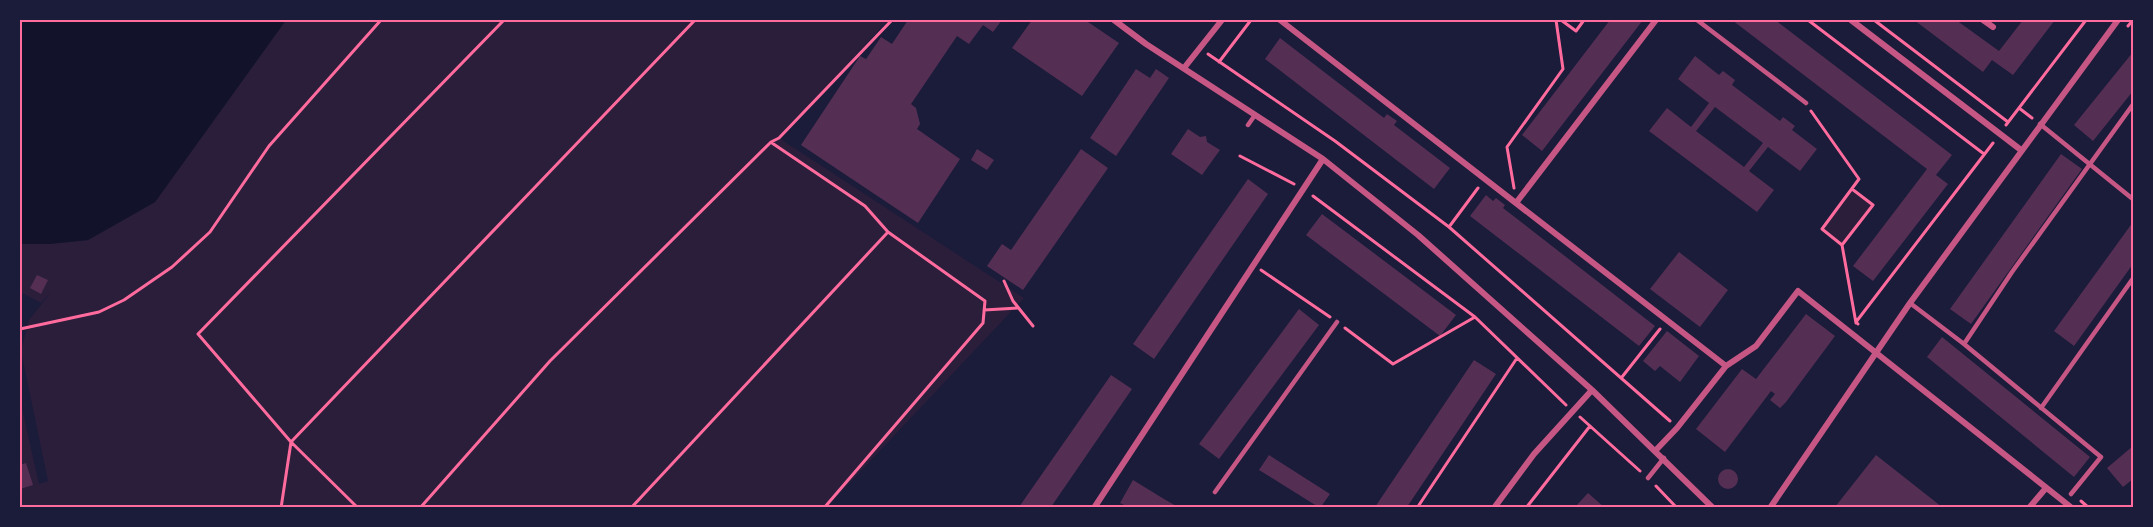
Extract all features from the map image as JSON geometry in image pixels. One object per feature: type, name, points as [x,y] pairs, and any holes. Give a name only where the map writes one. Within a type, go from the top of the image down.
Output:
[{"type":"street","points":[[1114,20],[1146,44],[1323,159],[1418,235],[1592,390],[1713,507]]},
{"type":"street","points":[[1184,68],[1221,20]]},
{"type":"street","points":[[1280,20],[1726,366]]},
{"type":"street","points":[[1516,202],[1656,20]]},
{"type":"street","points":[[1851,20],[2021,150]]},
{"type":"street","points":[[1983,20],[1993,27]]},
{"type":"street","points":[[1770,507],[1835,414],[1875,351],[2118,20]]},
{"type":"street","points":[[1094,507],[1323,159]]},
{"type":"street","points":[[1656,450],[1677,428],[1726,366],[1756,346],[1798,291],[2072,507]]},
{"type":"street","points":[[1494,507],[1534,454],[1592,390]]},
{"type":"street","points":[[2029,507],[2046,488]]},
{"type":"lane","points":[[1697,20],[1806,103]]},
{"type":"lane","points":[[1964,344],[2133,103]]},
{"type":"lane","points":[[1248,125],[1255,115]]},
{"type":"lane","points":[[2040,124],[2133,200]]},
{"type":"lane","points":[[2041,408],[2133,277]]},
{"type":"lane","points":[[1910,303],[1964,344],[2101,457],[2070,494]]},
{"type":"lane","points":[[1215,492],[1337,322]]},
{"type":"lane","points":[[1648,478],[1664,458]]},
{"type":"path","points":[[20,328],[99,312],[123,300],[172,267],[210,232],[269,146],[381,20]]},
{"type":"path","points":[[358,507],[291,442],[198,334],[504,20]]},
{"type":"path","points":[[281,507],[291,442],[695,20]]},
{"type":"path","points":[[420,507],[550,362],[771,142],[779,138],[892,20]]},
{"type":"path","points":[[1219,62],[1251,20]]},
{"type":"path","points":[[1558,20],[1576,31],[1584,20]]},
{"type":"path","points":[[1516,202],[1507,147],[1563,69],[1558,20]]},
{"type":"path","points":[[1808,20],[1984,154]]},
{"type":"path","points":[[1874,20],[2008,122]]},
{"type":"path","points":[[1852,334],[1856,322],[2086,20]]},
{"type":"path","points":[[1200,48],[1335,141],[1449,227],[1622,377],[1677,428]]},
{"type":"path","points":[[1806,103],[1860,179],[1822,229],[1842,245],[1856,322]]},
{"type":"path","points":[[2019,108],[2040,124]]},
{"type":"path","points":[[771,142],[865,206],[888,232],[985,301],[983,323],[824,507]]},
{"type":"path","points":[[1240,156],[1303,188],[1475,317],[1677,507]]},
{"type":"path","points":[[1449,227],[1484,179]]},
{"type":"path","points":[[1842,245],[1873,205],[1852,189]]},
{"type":"path","points":[[631,507],[888,232]]},
{"type":"path","points":[[1253,264],[1393,364],[1475,317]]},
{"type":"path","points":[[1004,281],[1018,308],[1033,326]]},
{"type":"path","points":[[984,310],[1018,308]]},
{"type":"path","points":[[1622,377],[1666,320]]},
{"type":"path","points":[[1417,507],[1517,358]]},
{"type":"path","points":[[1526,507],[1590,426]]},
{"type":"shaded area","points":[[20,20],[286,20],[155,202],[88,240],[20,244]]},
{"type":"shaded area","points":[[286,20],[888,20],[779,138],[1024,298],[827,507],[20,507],[20,399],[39,484],[48,481],[21,351],[29,320],[51,292],[41,303],[20,292],[20,244],[88,240],[155,202]]},
{"type":"shaded area","points":[[1852,189],[1873,205],[1842,245],[1822,229]]},
{"type":"building","points":[[908,20],[1002,20],[993,32],[983,25],[969,44],[957,36],[911,104],[916,108],[920,124],[917,129],[960,159],[918,223],[801,145],[860,56],[866,59],[881,37],[892,44]]},
{"type":"building","points":[[1032,20],[1085,20],[1119,43],[1082,96],[1012,48]]},
{"type":"building","points":[[1610,20],[1643,20],[1542,151],[1522,135]]},
{"type":"building","points":[[1732,20],[1775,20],[1952,155],[1936,175],[1948,184],[1873,281],[1853,266],[1927,169]]},
{"type":"building","points":[[1914,20],[1956,20],[1999,51],[2023,20],[2055,20],[2013,75],[1992,60],[1983,72]]},
{"type":"building","points":[[1280,38],[1384,118],[1387,114],[1397,121],[1394,125],[1450,168],[1434,189],[1265,59]]},
{"type":"building","points":[[2133,52],[2133,91],[2093,141],[2074,125]]},
{"type":"building","points":[[1695,56],[1719,75],[1723,71],[1735,80],[1732,85],[1780,121],[1783,117],[1795,126],[1792,130],[1817,149],[1800,171],[1768,147],[1749,171],[1774,190],[1757,212],[1649,131],[1667,108],[1691,127],[1709,103],[1678,79]],"holes":[[[1715,107],[1763,143],[1744,167],[1696,131]]]},
{"type":"building","points":[[1136,69],[1150,78],[1156,69],[1169,78],[1116,156],[1090,138]]},
{"type":"building","points":[[1188,129],[1200,137],[1206,136],[1207,142],[1220,150],[1202,175],[1171,154]]},
{"type":"building","points":[[977,149],[994,160],[987,170],[971,160]]},
{"type":"building","points":[[1081,149],[1108,168],[1023,290],[987,266],[1002,244],[1011,250]]},
{"type":"building","points":[[2061,154],[2082,169],[1971,324],[1950,309]]},
{"type":"building","points":[[1248,179],[1268,194],[1154,359],[1133,344]]},
{"type":"building","points":[[1486,195],[1493,201],[1496,198],[1505,205],[1503,208],[1655,326],[1639,346],[1470,216]]},
{"type":"building","points":[[1322,214],[1456,315],[1440,336],[1306,235]]},
{"type":"building","points":[[2133,222],[2133,264],[2074,346],[2054,331]]},
{"type":"building","points":[[1679,252],[1728,290],[1700,327],[1650,289]]},
{"type":"building","points":[[37,275],[48,280],[41,294],[30,288]]},
{"type":"building","points":[[1299,309],[1319,325],[1219,459],[1199,444]]},
{"type":"building","points":[[1806,314],[1835,336],[1786,402],[1780,408],[1770,400],[1775,394],[1771,391],[1725,452],[1696,429],[1742,369],[1756,379]]},
{"type":"building","points":[[1667,331],[1699,356],[1680,382],[1660,366],[1655,371],[1643,361]]},
{"type":"building","points":[[1942,337],[2090,457],[2074,477],[1927,357]]},
{"type":"building","points":[[1474,360],[1496,374],[1407,507],[1375,507]]},
{"type":"building","points":[[1111,375],[1132,389],[1051,507],[1019,507]]},
{"type":"building","points":[[2133,446],[2133,479],[2123,487],[2107,468]]},
{"type":"building","points":[[1269,455],[1330,494],[1320,508],[1259,470]]},
{"type":"building","points":[[1876,455],[1942,507],[1835,507]]},
{"type":"building","points":[[26,463],[33,485],[20,489],[20,465]]},
{"type":"building","points":[[1728,469],[1735,472],[1738,479],[1735,486],[1728,489],[1721,486],[1718,479],[1721,472]]},
{"type":"building","points":[[1133,480],[1178,507],[1128,507],[1120,503]]},
{"type":"building","points":[[1588,493],[1604,507],[1575,507]]}]
